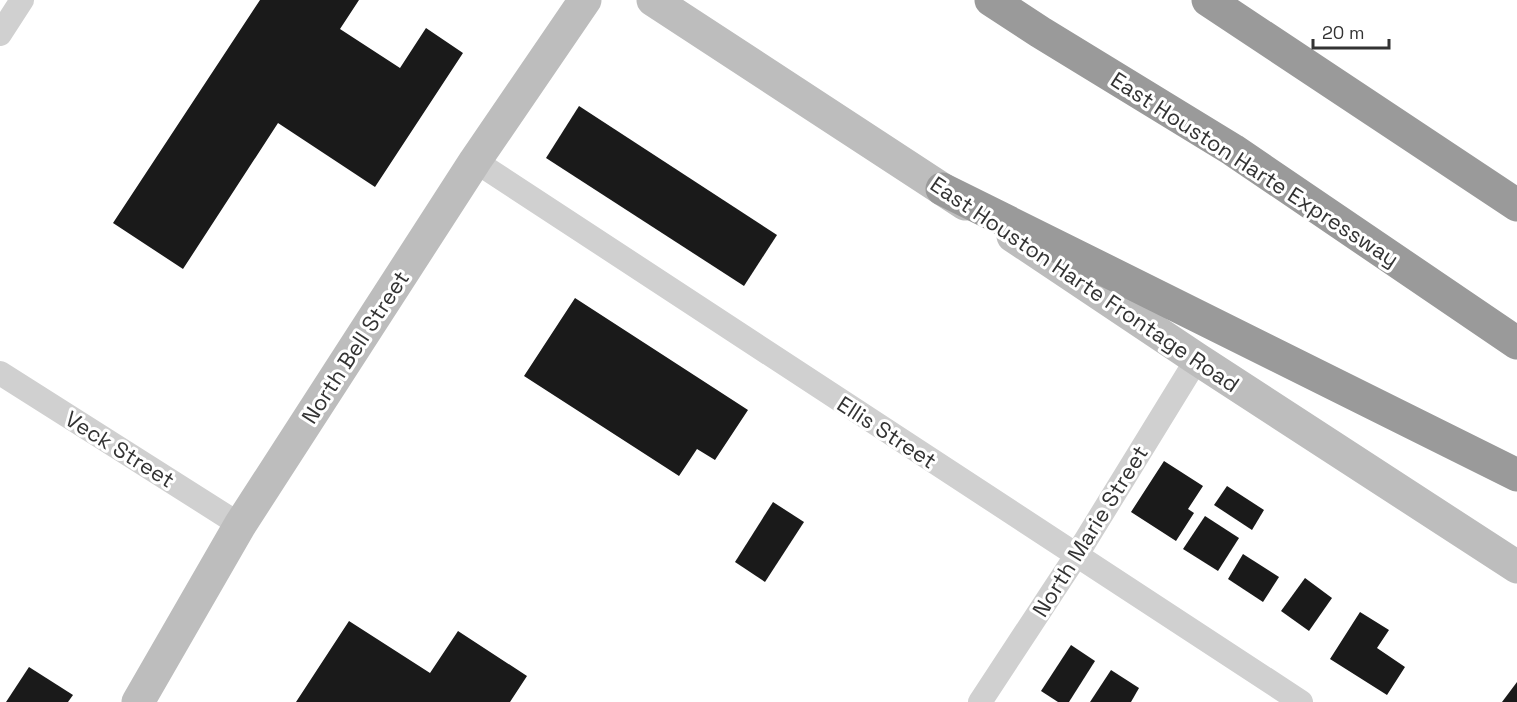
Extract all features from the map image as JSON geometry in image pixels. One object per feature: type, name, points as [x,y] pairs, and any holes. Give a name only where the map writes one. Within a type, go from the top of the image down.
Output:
[{"type":"highway","name":"East Houston Harte Expressway","points":[[991,0],[1233,150],[1517,343]]},
{"type":"highway","points":[[1208,0],[1517,205]]},
{"type":"highway","points":[[942,189],[1517,475]]},
{"type":"main road","name":"North Bell Street","points":[[138,702],[240,525],[475,161],[585,0]]},
{"type":"main road","name":"East Houston Harte Frontage Road","points":[[653,0],[1517,567]]},
{"type":"street","points":[[0,33],[22,0]]},
{"type":"street","name":"Ellis Street","points":[[475,161],[1301,702]]},
{"type":"street","name":"North Marie Street","points":[[980,702],[1076,556],[1197,359]]},
{"type":"street","name":"Veck Street","points":[[0,373],[240,525]]},
{"type":"building","points":[[260,0],[359,0],[340,29],[400,68],[426,28],[463,53],[375,187],[278,123],[183,269],[113,223]]},
{"type":"building","points":[[579,106],[777,235],[744,286],[546,158]]},
{"type":"building","points":[[575,298],[748,410],[715,460],[697,449],[679,476],[524,376]]},
{"type":"building","points":[[1164,461],[1203,486],[1188,509],[1194,513],[1176,541],[1131,512]]},
{"type":"building","points":[[1227,486],[1264,510],[1252,530],[1214,505]]},
{"type":"building","points":[[773,502],[804,522],[765,582],[735,562]]},
{"type":"building","points":[[1205,516],[1239,538],[1218,571],[1183,549]]},
{"type":"building","points":[[1243,554],[1279,577],[1263,602],[1228,579]]},
{"type":"building","points":[[1305,578],[1332,598],[1309,631],[1281,611]]},
{"type":"building","points":[[1360,612],[1389,630],[1377,648],[1405,667],[1387,695],[1330,659]]},
{"type":"building","points":[[349,621],[430,673],[458,631],[527,676],[510,702],[296,702]]},
{"type":"building","points":[[1071,645],[1095,661],[1069,702],[1058,702],[1041,691]]},
{"type":"building","points":[[29,667],[73,695],[68,702],[6,702]]},
{"type":"building","points":[[1111,670],[1139,688],[1131,702],[1090,702]]},
{"type":"building","points":[[1517,682],[1517,702],[1502,702]]}]
